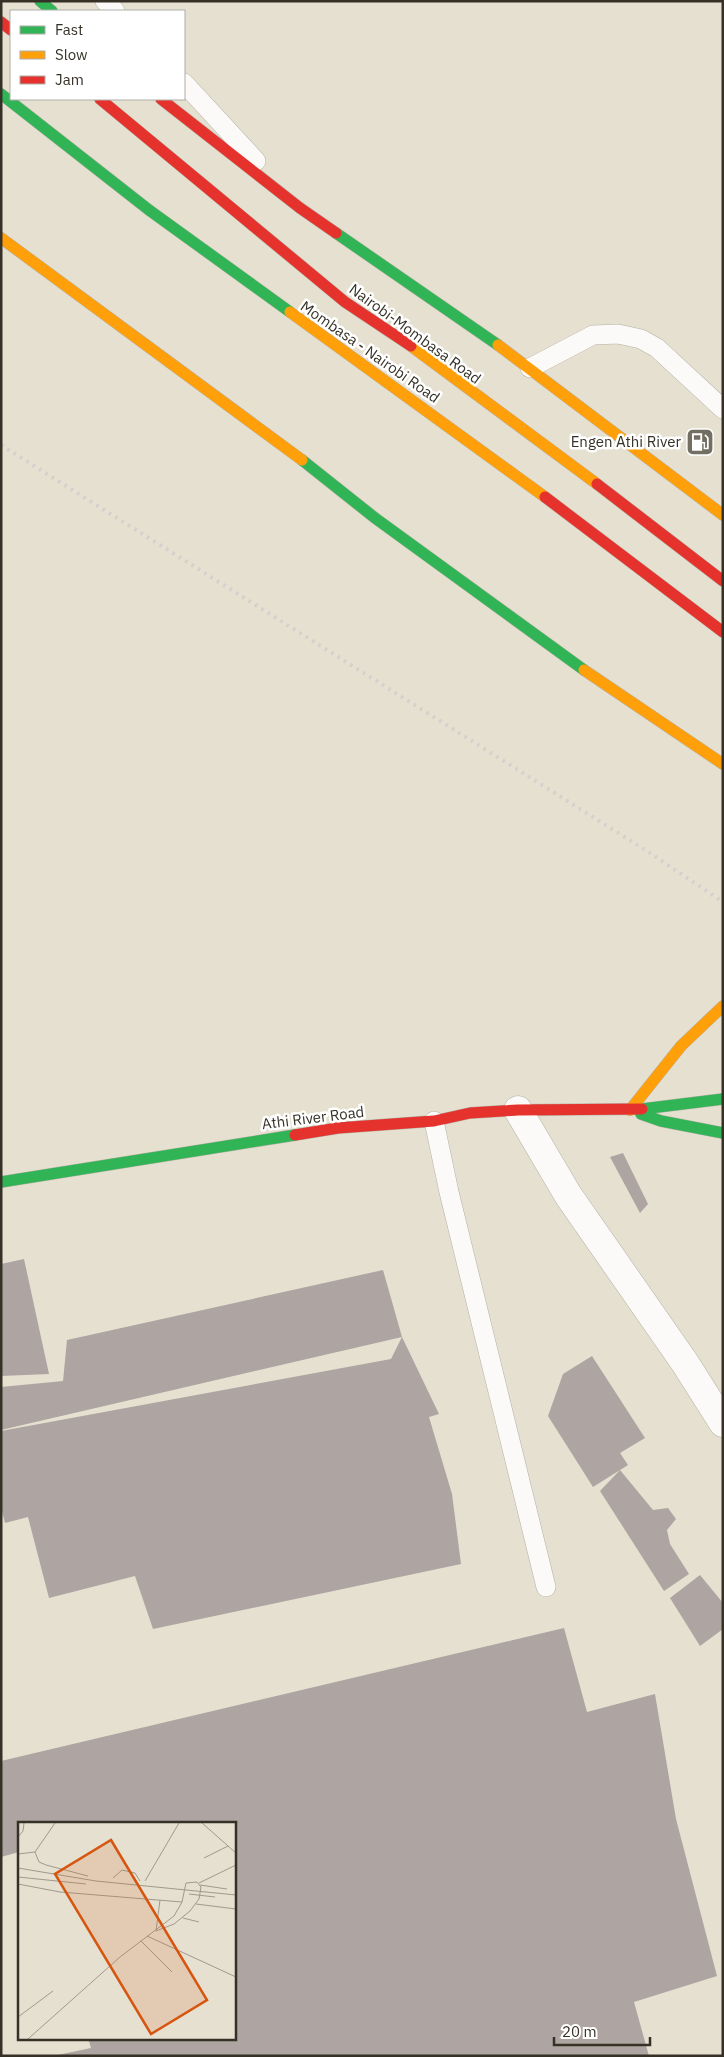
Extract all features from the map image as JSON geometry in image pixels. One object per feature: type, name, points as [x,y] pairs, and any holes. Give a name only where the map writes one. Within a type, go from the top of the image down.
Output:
[{"type":"main road","points":[[40,1],[51,10]]},
{"type":"main road","name":"Mombasa - Nairobi Road","points":[[1,94],[51,136],[218,261],[554,504],[723,632]]},
{"type":"main road","name":"Nairobi-Mombasa Road","points":[[101,100],[345,302],[401,339],[572,465],[723,580]]},
{"type":"main road","points":[[162,100],[300,208],[530,368],[723,515]]},
{"type":"main road","points":[[1,238],[294,454],[375,518],[579,667],[723,764]]},
{"type":"main road","points":[[630,1110],[681,1046],[723,1006]]},
{"type":"main road","name":"Athi River Road","points":[[1,1182],[338,1128],[434,1121],[470,1113],[518,1110],[630,1110],[723,1099]]},
{"type":"main road","name":"Athi River Road","points":[[630,1110],[661,1121],[723,1133]]},
{"type":"street","points":[[518,1110],[568,1196],[685,1363],[723,1423]]},
{"type":"lane","points":[[105,1],[114,10]]},
{"type":"lane","points":[[185,85],[300,208]]},
{"type":"lane","points":[[530,368],[593,335],[618,334],[634,338],[657,348],[723,409]]},
{"type":"lane","points":[[434,1121],[449,1192],[546,1587]]},
{"type":"building","points":[[623,1153],[648,1204],[640,1213],[610,1157]]},
{"type":"building","points":[[24,1259],[49,1374],[1,1376],[1,1264]]},
{"type":"building","points":[[383,1270],[402,1337],[1,1430],[1,1387],[63,1381],[67,1340]]},
{"type":"building","points":[[402,1337],[439,1414],[429,1417],[452,1494],[461,1564],[153,1629],[135,1576],[49,1598],[28,1517],[5,1523],[1,1507],[1,1431],[391,1359]]},
{"type":"building","points":[[592,1356],[645,1438],[620,1453],[628,1465],[593,1487],[548,1416],[563,1374]]},
{"type":"building","points":[[620,1470],[653,1510],[668,1508],[676,1519],[667,1530],[670,1544],[689,1574],[664,1591],[600,1491]]},
{"type":"building","points":[[700,1575],[723,1603],[723,1629],[700,1646],[670,1598]]},
{"type":"building","points":[[564,1628],[587,1712],[655,1694],[676,1819],[717,1976],[634,2002],[649,2056],[53,2056],[91,2048],[89,2040],[235,2040],[235,1822],[18,1822],[18,1852],[1,1857],[1,1761]]},
{"type":"railway","points":[[1,445],[647,851],[723,902]]},
{"type":"traffic: fast","points":[[40,1],[51,10]]},
{"type":"traffic: fast","points":[[1,94],[149,210],[290,312]]},
{"type":"traffic: fast","points":[[336,233],[498,345]]},
{"type":"traffic: fast","points":[[302,460],[375,518],[584,670]]},
{"type":"traffic: fast","points":[[642,1109],[723,1099]]},
{"type":"traffic: fast","points":[[641,1114],[661,1121],[723,1133]]},
{"type":"traffic: fast","points":[[1,1182],[295,1135]]},
{"type":"traffic: slow","points":[[1,238],[302,460]]},
{"type":"traffic: slow","points":[[290,312],[545,497]]},
{"type":"traffic: slow","points":[[498,345],[723,515]]},
{"type":"traffic: slow","points":[[411,346],[597,484]]},
{"type":"traffic: slow","points":[[584,670],[723,764]]},
{"type":"traffic: slow","points":[[630,1110],[681,1046],[723,1006]]},
{"type":"traffic: jam","points":[[1,22],[10,29]]},
{"type":"traffic: jam","points":[[101,100],[345,302],[411,346]]},
{"type":"traffic: jam","points":[[162,100],[300,208],[336,233]]},
{"type":"traffic: jam","points":[[597,484],[723,581]]},
{"type":"traffic: jam","points":[[545,497],[723,632]]},
{"type":"traffic: jam","points":[[295,1135],[338,1128],[434,1121],[470,1113],[518,1110],[642,1109]]},
{"type":"place","name":"Engen Athi River","points":[[700,442]]}]
